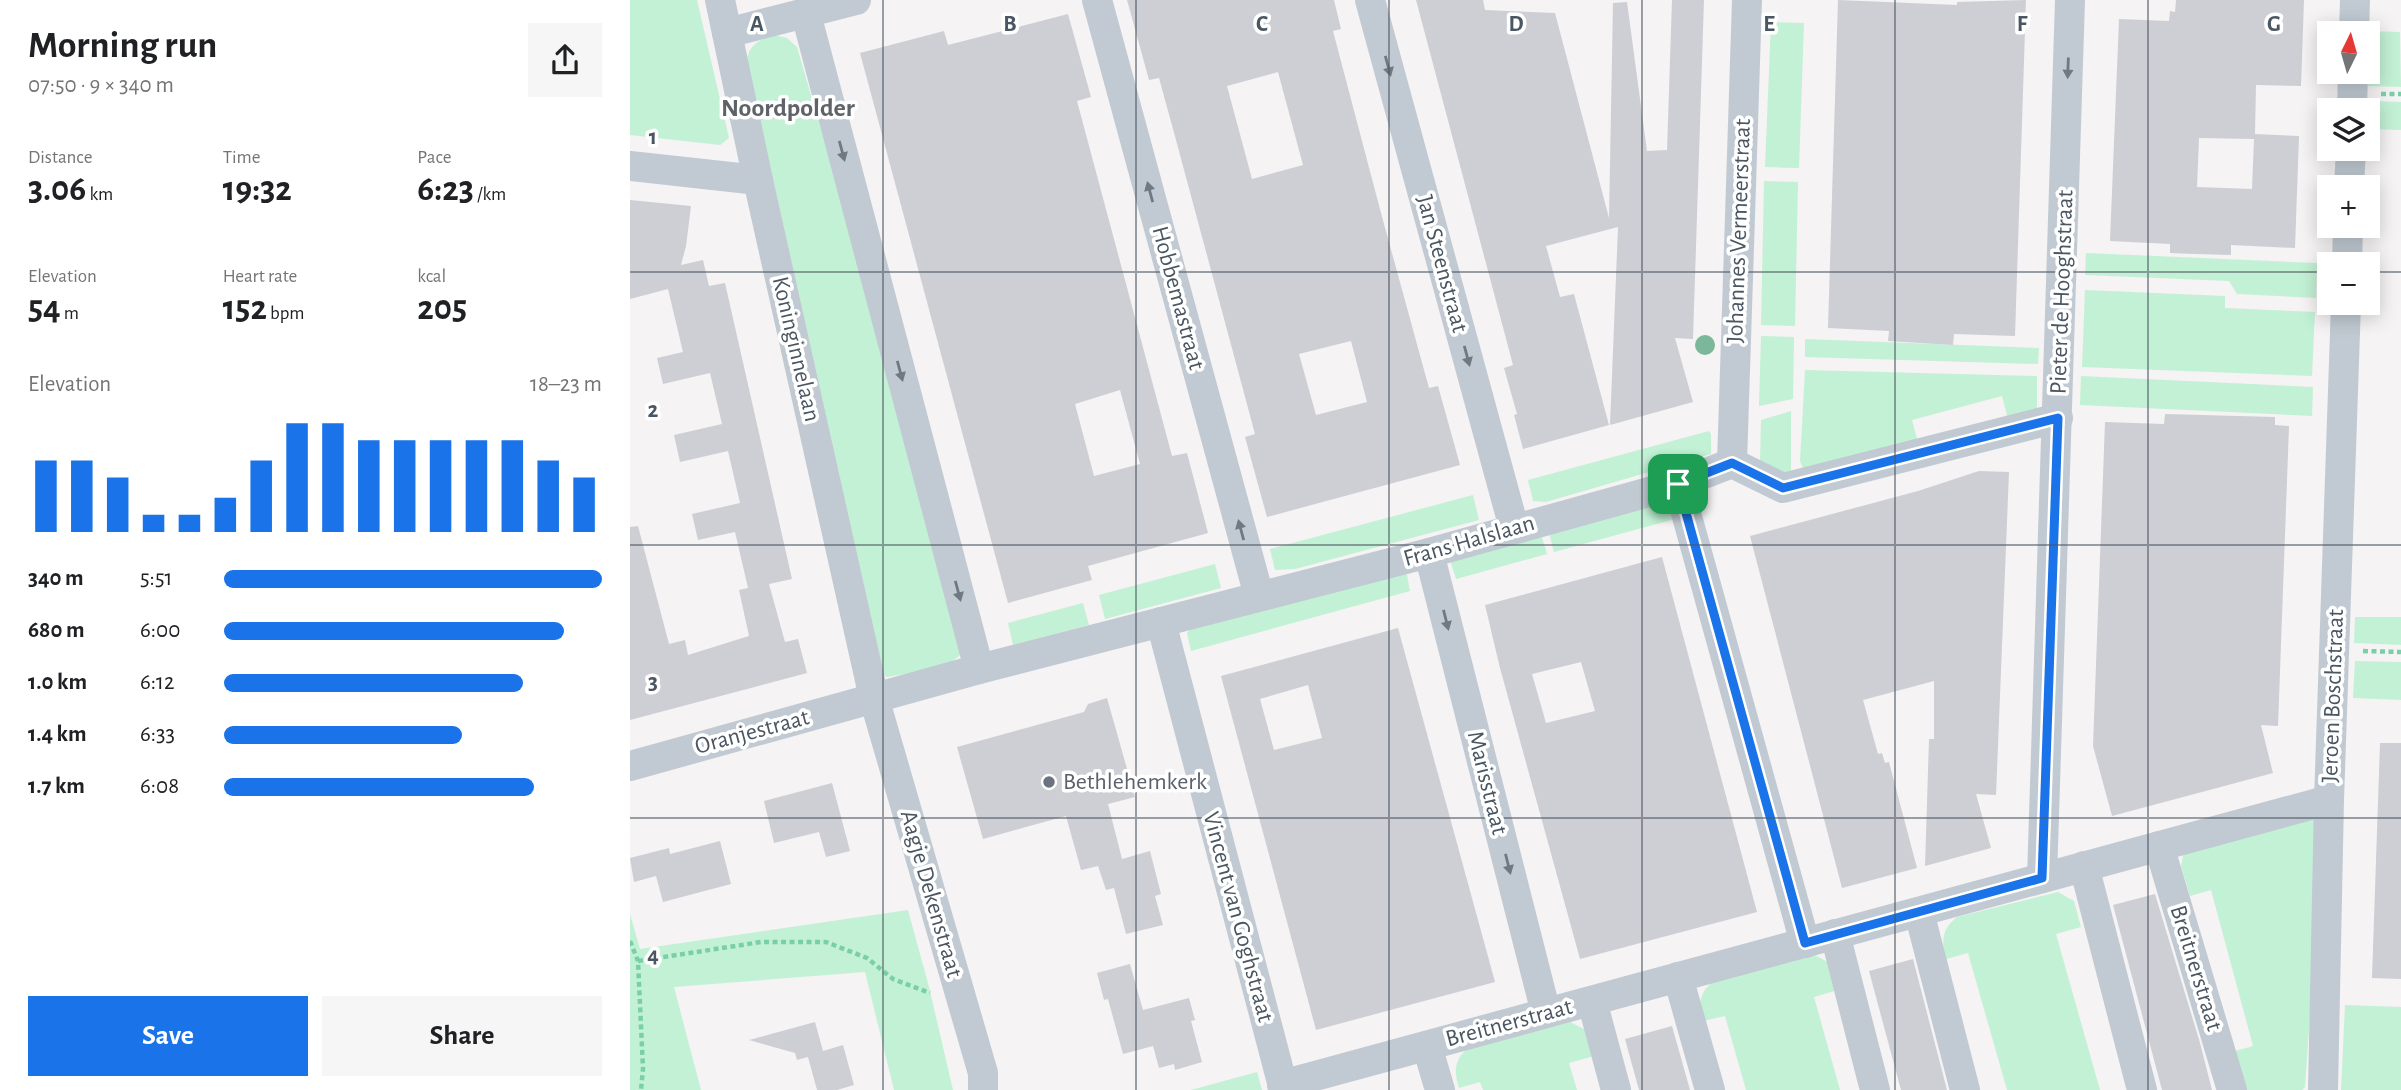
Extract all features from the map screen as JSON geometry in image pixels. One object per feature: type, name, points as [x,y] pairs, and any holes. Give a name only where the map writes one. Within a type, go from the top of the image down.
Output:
[{"type":"street","name":"Koninginnelaan","points":[[720,0],[874,698]]},
{"type":"street","points":[[727,33],[856,0]]},
{"type":"street","name":"Hobbemastraat","points":[[1097,0],[1259,596]]},
{"type":"street","name":"Jan Steenstraat","points":[[1370,0],[1514,528]]},
{"type":"street","name":"Johannes Vermeerstraat","points":[[1732,463],[1747,0]]},
{"type":"street","name":"Pieter de Hooghstraat","points":[[2042,878],[2070,0]]},
{"type":"street","points":[[2355,21],[2356,0]]},
{"type":"street","points":[[806,14],[979,669]]},
{"type":"street","points":[[630,166],[758,180]]},
{"type":"street","name":"Jeroen Boschstraat","points":[[2323,1090],[2329,800],[2346,315]]},
{"type":"street","points":[[1732,463],[1783,488],[2058,418]]},
{"type":"street","name":"Frans Halslaan","points":[[874,698],[1429,553],[1678,484],[1732,463]]},
{"type":"street","points":[[1678,484],[1805,943]]},
{"type":"street","name":"Marisstraat","points":[[1429,553],[1546,1013]]},
{"type":"street","name":"Vincent van Goghstraat","points":[[1161,622],[1283,1088]]},
{"type":"street","name":"Oranjestraat","points":[[630,766],[874,698]]},
{"type":"street","name":"Aagje Dekenstraat","points":[[874,698],[983,1073],[983,1090]]},
{"type":"street","name":"Breitnerstraat","points":[[1283,1088],[1351,1078],[1427,1045],[2329,800]]},
{"type":"street","name":"Breitnerstraat","points":[[2159,846],[2232,1090]]},
{"type":"street","points":[[2084,866],[2142,1090]]},
{"type":"street","points":[[1919,912],[1965,1090]]},
{"type":"street","points":[[1835,934],[1875,1090]]},
{"type":"street","points":[[1678,977],[1710,1090]]},
{"type":"street","name":"Breitnerstraat","points":[[1592,1001],[1616,1090]]},
{"type":"street","name":"Breitnerstraat","points":[[1427,1045],[1440,1090]]},
{"type":"path","points":[[2334,650],[2401,652]]},
{"type":"path","points":[[630,941],[638,961],[643,1069],[641,1090]]},
{"type":"path","points":[[638,961],[761,942],[826,942],[867,958],[892,979],[934,995],[957,987]]},
{"type":"green space","points":[[630,0],[697,0],[729,138],[720,145],[630,135]]},
{"type":"green space","points":[[1771,22],[1804,23],[1799,168],[1765,167]]},
{"type":"green space","points":[[2380,31],[2400,32],[2401,87],[2368,86],[2380,84]]},
{"type":"green space","points":[[774,35],[787,38],[797,47],[856,250],[961,654],[946,664],[927,670],[887,677],[884,675],[747,63],[751,48]]},
{"type":"green space","points":[[2380,101],[2401,102],[2401,130],[2380,129]]},
{"type":"green space","points":[[1764,181],[1798,182],[1795,326],[1761,325]]},
{"type":"green space","points":[[2086,253],[2317,263],[2316,298],[2237,294],[2229,281],[2085,275]]},
{"type":"green space","points":[[2085,290],[2225,296],[2225,308],[2315,312],[2312,376],[2082,367]]},
{"type":"green space","points":[[1761,336],[1794,337],[1793,399],[1759,406]]},
{"type":"green space","points":[[1805,339],[2039,348],[2038,364],[1805,357]]},
{"type":"green space","points":[[1805,370],[2037,376],[2037,410],[2008,419],[2002,396],[1912,420],[1918,442],[1810,470],[1803,468],[1800,461]]},
{"type":"green space","points":[[2081,376],[2313,387],[2312,416],[2080,405]]},
{"type":"green space","points":[[1791,411],[1791,476],[1760,461],[1761,420]]},
{"type":"green space","points":[[1709,431],[1711,454],[1546,502],[1533,501],[1528,480]]},
{"type":"green space","points":[[1473,495],[1479,520],[1295,569],[1275,570],[1270,549]]},
{"type":"green space","points":[[1653,500],[1670,502],[1675,519],[1554,552],[1548,529]]},
{"type":"green space","points":[[1540,531],[1547,554],[1456,579],[1450,560]]},
{"type":"green space","points":[[1215,564],[1221,588],[1105,619],[1099,595]]},
{"type":"green space","points":[[1402,571],[1407,575],[1410,591],[1191,651],[1187,633],[1194,626]]},
{"type":"green space","points":[[1083,603],[1089,625],[1013,645],[1008,623]]},
{"type":"green space","points":[[2355,617],[2401,617],[2401,645],[2354,643]]},
{"type":"green space","points":[[2355,661],[2401,662],[2401,700],[2353,698]]},
{"type":"green space","points":[[2315,818],[2311,1000],[2305,1087],[2302,1090],[2243,1090],[2232,1052],[2253,1046],[2211,890],[2190,896],[2181,866],[2184,851]]},
{"type":"green space","points":[[2058,892],[2074,901],[2081,927],[2056,934],[2100,1090],[2007,1090],[1968,953],[1946,959],[1944,935],[1957,917]]},
{"type":"green space","points":[[908,910],[953,1090],[894,1090],[865,972],[674,987],[701,1090],[630,1090],[630,914],[640,949]]},
{"type":"green space","points":[[1815,955],[1831,964],[1838,990],[1814,997],[1840,1090],[1746,1090],[1725,1016],[1703,1021],[1700,1003],[1703,994],[1715,980]]},
{"type":"green space","points":[[2345,1005],[2401,1007],[2401,1090],[2341,1090]]},
{"type":"green space","points":[[1570,1022],[1586,1030],[1594,1056],[1569,1063],[1577,1090],[1483,1090],[1480,1082],[1459,1088],[1457,1065],[1461,1055],[1470,1046]]},
{"type":"green space","points":[[1257,1072],[1262,1090],[1191,1090]]},
{"type":"building","points":[[1127,0],[1334,0],[1341,29],[1333,31],[1381,213],[1429,388],[1438,386],[1460,465],[1267,517],[1245,437],[1255,434],[1176,140],[1159,78],[1149,80]],"holes":[[[1278,72],[1303,165],[1252,179],[1227,86]],[[1351,341],[1367,402],[1316,415],[1299,354]]]},
{"type":"building","points":[[1416,0],[1483,0],[1485,10],[1555,13],[1609,218],[1613,3],[1627,2],[1647,151],[1667,150],[1672,0],[1704,0],[1693,339],[1675,338],[1693,402],[1610,425],[1618,227],[1546,246],[1560,297],[1574,294],[1609,425],[1523,449],[1514,415],[1517,414],[1504,368],[1513,365]]},
{"type":"building","points":[[1838,0],[1957,5],[1957,2],[2026,0],[2015,336],[1954,334],[1953,345],[1888,341],[1889,331],[1828,328]]},
{"type":"building","points":[[2176,0],[2304,0],[2301,86],[2256,85],[2255,134],[2299,136],[2295,248],[2231,245],[2231,255],[2195,254],[2170,253],[2170,244],[2110,241],[2119,19],[2169,21],[2170,11],[2175,12]],"holes":[[[2199,138],[2254,139],[2252,189],[2197,187]]]},
{"type":"building","points":[[1068,14],[1091,97],[1077,101],[1172,456],[1187,453],[1208,533],[1088,566],[1092,580],[1008,603],[860,53],[944,31],[948,45]],"holes":[[[1120,390],[1140,464],[1094,476],[1075,404]]]},
{"type":"building","points":[[630,200],[691,206],[681,265],[703,260],[709,286],[725,283],[792,579],[769,584],[785,642],[798,639],[807,673],[630,720],[630,527],[638,526],[669,644],[685,640],[688,655],[749,636],[739,590],[748,588],[735,532],[698,540],[692,514],[740,503],[728,451],[680,462],[674,435],[722,424],[710,373],[663,384],[657,358],[683,352],[668,289],[630,299]]},
{"type":"building","points":[[2165,414],[2275,417],[2275,425],[2289,426],[2278,726],[2261,725],[2273,773],[2112,816],[2093,746],[2105,422],[2164,424]]},
{"type":"building","points":[[1979,471],[2009,472],[1996,795],[1976,794],[1991,848],[1925,866],[1929,739],[1934,739],[1934,681],[1863,700],[1878,754],[1882,753],[1885,763],[1889,762],[1917,868],[1842,888],[1750,536],[1918,491]]},
{"type":"building","points":[[1662,557],[1757,912],[1580,959],[1485,605]],"holes":[[[1581,662],[1595,711],[1546,723],[1532,674]]]},
{"type":"building","points":[[1398,628],[1495,982],[1316,1030],[1221,676]],"holes":[[[1308,685],[1322,738],[1274,750],[1260,699]]]},
{"type":"building","name":"Bethlehemkerk","points":[[1107,698],[1135,797],[1108,804],[1122,859],[1150,851],[1161,894],[1155,896],[1163,925],[1126,934],[1114,888],[1106,890],[1098,866],[1081,870],[1066,816],[983,839],[957,747],[1084,712],[1088,704]]},
{"type":"building","points":[[2380,743],[2401,743],[2401,979],[2372,978]]},
{"type":"building","points":[[832,783],[850,851],[826,857],[819,832],[774,843],[764,801]]},
{"type":"building","points":[[720,841],[731,884],[663,902],[656,876],[634,882],[630,858],[669,848],[670,854]]},
{"type":"building","points":[[2155,894],[2212,1090],[2162,1090],[2113,905]]},
{"type":"building","points":[[1913,959],[1947,1090],[1901,1090],[1869,971]]},
{"type":"building","points":[[1130,964],[1143,1010],[1189,998],[1195,1020],[1191,1021],[1202,1062],[1175,1070],[1174,1064],[1159,1068],[1153,1046],[1123,1054],[1108,999],[1104,1000],[1097,973]]},
{"type":"building","points":[[815,1022],[823,1051],[843,1045],[854,1085],[837,1090],[817,1090],[808,1057],[797,1060],[795,1053],[749,1040]]},
{"type":"building","points":[[1672,1026],[1690,1090],[1639,1090],[1625,1039]]},
{"type":"place","name":"Bethlehemkerk","points":[[1049,782]]},
{"type":"district","name":"Noordpolder","points":[[788,108]]},
{"type":"route","points":[[2058,418],[2042,878],[1805,943],[1678,484],[1732,463],[1783,488],[2058,418]]}]
